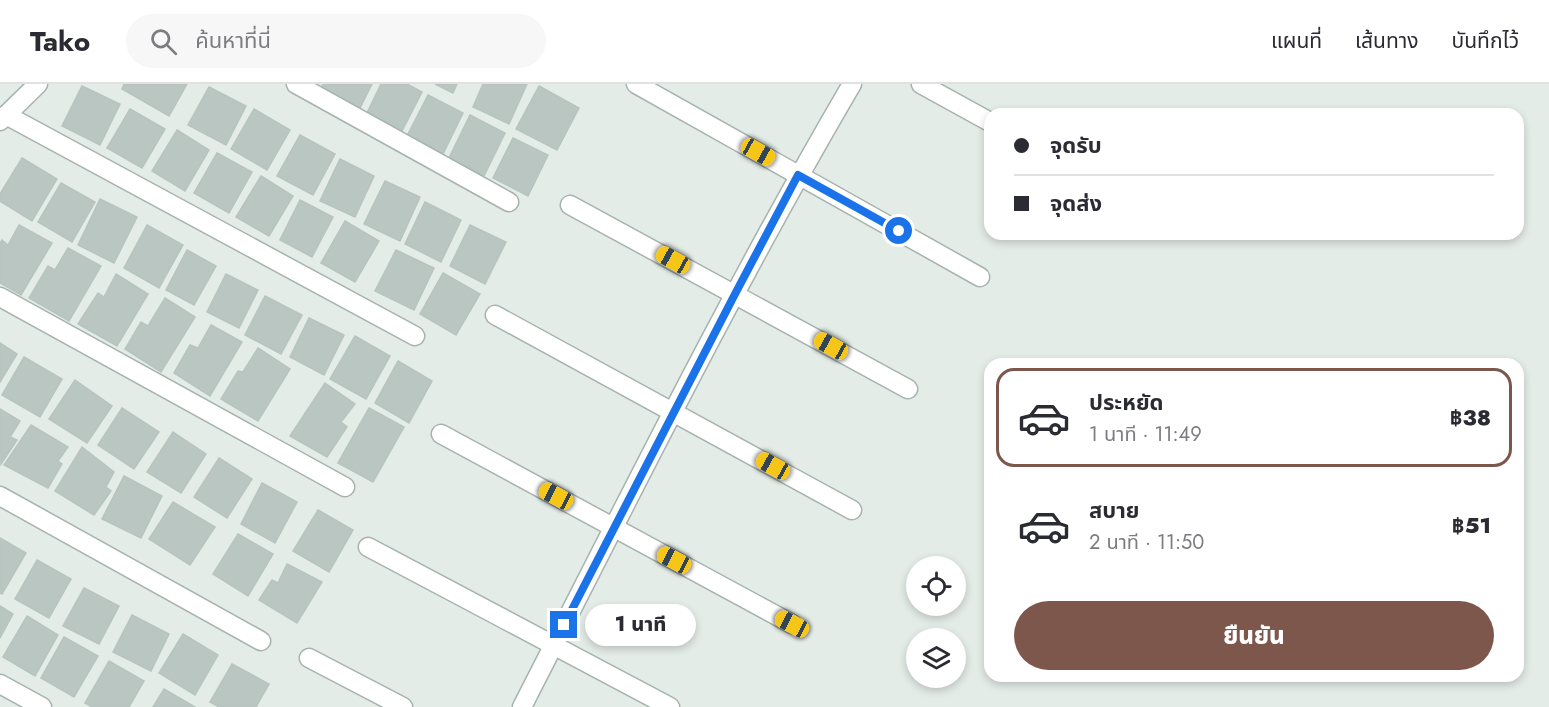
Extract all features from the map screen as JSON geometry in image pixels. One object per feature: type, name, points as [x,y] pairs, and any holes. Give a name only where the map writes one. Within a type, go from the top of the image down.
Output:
[{"type":"street","points":[[38,84],[3,118],[415,336]]},
{"type":"street","points":[[296,84],[509,202]]},
{"type":"street","points":[[636,84],[980,277]]},
{"type":"street","points":[[522,707],[798,175],[852,84]]},
{"type":"street","points":[[921,84],[984,119]]},
{"type":"street","points":[[570,205],[908,389]]},
{"type":"street","points":[[0,297],[345,487]]},
{"type":"street","points":[[495,315],[852,510]]},
{"type":"street","points":[[441,434],[792,624]]},
{"type":"street","points":[[0,496],[261,640]]},
{"type":"street","points":[[368,547],[670,707]]},
{"type":"street","points":[[309,658],[403,707]]},
{"type":"street","points":[[0,684],[42,707]]},
{"type":"building","points":[[124,84],[187,84],[169,116],[122,89]]},
{"type":"building","points":[[323,84],[372,84],[360,108],[321,88]]},
{"type":"building","points":[[381,84],[407,84],[422,92],[401,133],[366,115]]},
{"type":"building","points":[[435,84],[457,84],[453,93]]},
{"type":"building","points":[[483,84],[527,84],[509,124],[473,107]]},
{"type":"building","points":[[82,86],[120,104],[100,145],[62,126]]},
{"type":"building","points":[[539,86],[579,108],[557,150],[516,129]]},
{"type":"building","points":[[209,87],[246,106],[226,145],[188,125]]},
{"type":"building","points":[[428,95],[463,113],[443,154],[407,136]]},
{"type":"building","points":[[130,109],[165,129],[142,168],[107,148]]},
{"type":"building","points":[[254,109],[290,130],[267,170],[231,149]]},
{"type":"building","points":[[470,115],[505,133],[484,176],[449,158]]},
{"type":"building","points":[[177,130],[209,150],[185,191],[152,171]]},
{"type":"building","points":[[300,135],[335,154],[313,195],[277,176]]},
{"type":"building","points":[[513,138],[548,155],[528,196],[493,178]]},
{"type":"building","points":[[217,153],[252,172],[229,213],[194,193]]},
{"type":"building","points":[[22,158],[57,179],[32,221],[0,201],[0,194]]},
{"type":"building","points":[[340,159],[374,176],[355,217],[320,201]]},
{"type":"building","points":[[261,176],[293,196],[269,236],[236,217]]},
{"type":"building","points":[[385,181],[420,197],[400,241],[364,224]]},
{"type":"building","points":[[61,183],[95,202],[72,242],[38,222]]},
{"type":"building","points":[[100,199],[137,217],[114,263],[78,245]]},
{"type":"building","points":[[300,200],[333,217],[312,257],[280,240]]},
{"type":"building","points":[[425,202],[461,220],[441,262],[405,244]]},
{"type":"building","points":[[345,221],[379,241],[355,282],[321,263]]},
{"type":"building","points":[[19,225],[52,243],[21,295],[0,283],[0,243],[2,240],[8,245]]},
{"type":"building","points":[[147,225],[183,245],[159,288],[124,268]]},
{"type":"building","points":[[470,225],[506,242],[485,284],[450,266]]},
{"type":"building","points":[[68,248],[101,266],[69,321],[29,298],[48,266],[55,270]]},
{"type":"building","points":[[187,250],[216,266],[194,305],[166,290]]},
{"type":"building","points":[[396,250],[434,268],[414,310],[375,291]]},
{"type":"building","points":[[443,273],[480,294],[456,335],[420,314]]},
{"type":"building","points":[[116,274],[148,294],[117,346],[78,324],[98,293],[104,297]]},
{"type":"building","points":[[226,274],[258,290],[239,328],[207,312]]},
{"type":"building","points":[[265,296],[302,315],[281,354],[245,335]]},
{"type":"building","points":[[165,298],[195,317],[161,372],[125,349],[141,322],[148,326]]},
{"type":"building","points":[[309,318],[344,335],[324,375],[290,357]]},
{"type":"building","points":[[211,325],[242,342],[210,396],[174,373],[190,345],[198,348]]},
{"type":"building","points":[[355,336],[390,356],[366,399],[330,379]]},
{"type":"building","points":[[0,343],[17,354],[0,382]]},
{"type":"building","points":[[258,348],[290,369],[258,421],[221,399],[238,371],[243,372]]},
{"type":"building","points":[[24,357],[62,379],[40,417],[2,395]]},
{"type":"building","points":[[398,361],[432,381],[409,423],[375,403]]},
{"type":"building","points":[[75,380],[112,406],[87,443],[49,419]]},
{"type":"building","points":[[325,383],[355,404],[341,422],[347,427],[327,457],[290,436]]},
{"type":"building","points":[[122,408],[159,432],[134,469],[98,445]]},
{"type":"building","points":[[369,408],[404,427],[373,482],[338,463]]},
{"type":"building","points":[[0,409],[20,421],[10,437],[17,440],[1,464]]},
{"type":"building","points":[[31,425],[68,447],[58,461],[62,464],[48,488],[4,465]]},
{"type":"building","points":[[173,432],[206,454],[181,493],[147,472]]},
{"type":"building","points":[[82,447],[114,472],[106,487],[111,491],[94,515],[55,491]]},
{"type":"building","points":[[219,458],[252,479],[227,518],[194,497]]},
{"type":"building","points":[[124,476],[162,496],[141,538],[102,519]]},
{"type":"building","points":[[262,483],[297,502],[275,543],[241,524]]},
{"type":"building","points":[[173,502],[215,527],[190,565],[149,539]]},
{"type":"building","points":[[318,510],[353,530],[329,572],[293,551]]},
{"type":"building","points":[[238,534],[273,554],[248,596],[213,574]]},
{"type":"building","points":[[0,538],[26,553],[2,594],[0,593]]},
{"type":"building","points":[[37,560],[71,579],[49,618],[15,599]]},
{"type":"building","points":[[287,564],[322,582],[297,623],[259,600],[272,580],[278,583]]},
{"type":"building","points":[[84,588],[119,606],[99,644],[63,626]]},
{"type":"building","points":[[0,606],[13,614],[0,638]]},
{"type":"building","points":[[132,615],[169,634],[151,671],[113,652]]},
{"type":"building","points":[[27,616],[58,635],[35,676],[3,657]]},
{"type":"building","points":[[183,634],[218,655],[195,695],[159,673]]},
{"type":"building","points":[[64,637],[98,656],[74,697],[41,678]]},
{"type":"building","points":[[109,661],[144,681],[129,707],[92,707],[85,703]]},
{"type":"building","points":[[232,664],[269,684],[256,707],[219,707],[210,702]]},
{"type":"building","points":[[164,689],[195,707],[153,707]]},
{"type":"route","points":[[564,625],[798,175],[899,231]]}]
